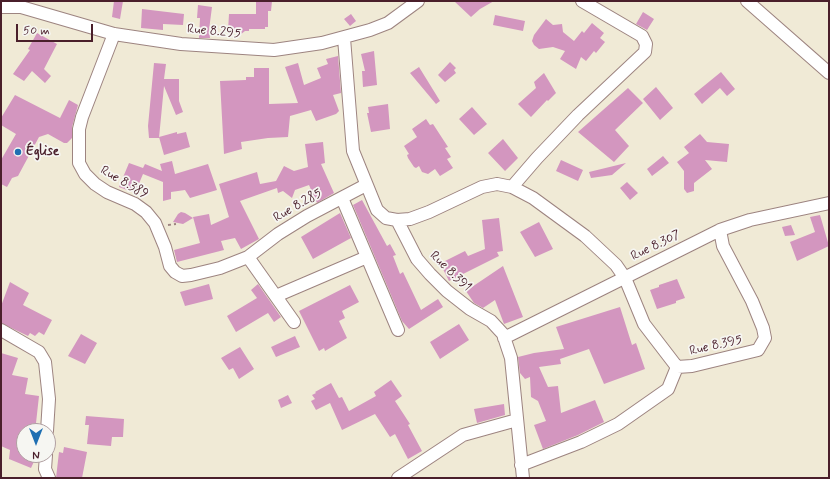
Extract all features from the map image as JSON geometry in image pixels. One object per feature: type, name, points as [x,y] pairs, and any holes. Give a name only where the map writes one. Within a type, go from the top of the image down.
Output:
[{"type":"street","name":"Rue 8.295","points":[[1,7],[20,7],[114,34],[181,44],[260,50],[304,46],[344,38],[388,23],[418,1]]},
{"type":"street","points":[[344,38],[352,140],[356,161],[377,210],[386,218],[396,220],[410,219],[429,212],[482,187],[497,184],[512,187],[578,115],[645,52],[646,44],[642,36],[582,1]]},
{"type":"street","points":[[747,1],[829,74]]},
{"type":"street","name":"Rue 8.389","points":[[114,34],[82,117],[79,129],[79,163],[85,174],[95,184],[107,192],[135,204],[146,212],[157,229],[165,247],[170,266],[182,276],[191,276],[220,268],[248,257]]},
{"type":"street","name":"Rue 8.285","points":[[248,257],[278,234],[307,216],[366,185]]},
{"type":"street","name":"Rue 8.395","points":[[512,187],[533,198],[585,236],[616,265],[625,278],[644,324],[677,367],[692,366],[728,359],[758,350],[765,338],[763,328],[752,301],[723,246],[720,230]]},
{"type":"street","points":[[342,198],[398,330]]},
{"type":"street","name":"Rue 8.307","points":[[504,338],[720,230],[750,220],[829,204]]},
{"type":"street","name":"Rue 8.391","points":[[396,220],[417,259],[430,274],[447,291],[470,309],[491,321],[503,334],[511,358],[523,478]]},
{"type":"street","points":[[248,257],[294,322]]},
{"type":"street","points":[[276,296],[367,257]]},
{"type":"street","points":[[1,330],[39,352],[46,362],[49,399],[48,423]]},
{"type":"street","points":[[521,465],[581,442],[618,424],[668,389],[677,367]]},
{"type":"street","points":[[398,478],[463,435],[517,420]]},
{"type":"street","points":[[45,463],[45,469],[49,478]]},
{"type":"path","points":[[168,225],[176,224]]},
{"type":"building","points":[[114,1],[123,1],[120,19],[112,17]]},
{"type":"building","points":[[256,1],[272,1],[271,11],[268,11],[268,27],[265,27],[265,29],[249,29],[249,31],[245,31],[240,35],[238,31],[228,31],[229,14],[256,14]]},
{"type":"building","points":[[454,1],[494,1],[480,9],[471,17]]},
{"type":"building","points":[[198,5],[212,7],[209,30],[210,38],[199,38],[200,18],[197,18]]},
{"type":"building","points":[[142,9],[184,14],[183,25],[163,24],[163,30],[141,28]]},
{"type":"building","points":[[643,12],[654,19],[647,30],[636,24]]},
{"type":"building","points":[[351,14],[356,21],[350,26],[344,19]]},
{"type":"building","points":[[495,15],[525,21],[523,31],[493,25]]},
{"type":"building","points":[[546,19],[553,25],[562,24],[563,32],[574,41],[582,31],[584,33],[592,23],[604,33],[600,38],[605,42],[596,53],[594,51],[586,61],[581,57],[576,69],[560,59],[565,51],[553,47],[539,49],[534,45],[532,41],[534,35]]},
{"type":"building","points":[[37,33],[57,44],[44,69],[51,76],[45,83],[32,71],[24,81],[13,74],[30,50],[28,49]]},
{"type":"building","points":[[374,51],[377,85],[363,87],[362,71],[365,71],[361,54]]},
{"type":"building","points":[[338,56],[341,93],[333,95],[339,111],[336,114],[316,121],[311,110],[290,116],[288,137],[241,142],[242,149],[224,154],[220,81],[246,80],[246,77],[254,77],[254,68],[269,68],[269,104],[298,103],[285,67],[298,63],[304,85],[321,78],[317,68],[328,64],[326,59]]},
{"type":"building","points":[[450,62],[456,68],[454,70],[456,73],[445,82],[438,75]]},
{"type":"building","points":[[154,63],[166,64],[164,79],[179,79],[179,101],[183,112],[176,115],[164,86],[159,138],[149,138],[148,126]]},
{"type":"building","points":[[419,67],[440,101],[436,104],[410,73]]},
{"type":"building","points":[[721,72],[735,89],[727,96],[720,88],[702,104],[694,94]]},
{"type":"building","points":[[544,73],[556,93],[531,117],[518,104],[536,88],[534,82]]},
{"type":"building","points":[[656,87],[673,108],[660,120],[643,99]]},
{"type":"building","points":[[628,88],[643,103],[615,130],[629,146],[614,162],[578,132]]},
{"type":"building","name":"Église","points":[[15,95],[60,118],[69,100],[78,105],[72,127],[72,138],[67,143],[64,143],[48,134],[39,137],[18,176],[12,178],[7,187],[1,184],[1,160],[16,134],[1,125],[1,118]]},
{"type":"building","points":[[388,104],[390,129],[371,132],[367,113],[369,113],[368,107]]},
{"type":"building","points":[[472,107],[487,124],[474,135],[459,119]]},
{"type":"building","points":[[426,119],[430,125],[433,124],[448,147],[445,148],[451,157],[447,159],[453,168],[440,176],[435,169],[428,174],[422,172],[419,166],[416,168],[414,167],[408,158],[407,155],[409,154],[404,146],[417,137],[412,129]]},
{"type":"building","points":[[177,132],[177,134],[186,132],[190,147],[164,155],[159,137]]},
{"type":"building","points":[[700,134],[707,142],[729,144],[727,162],[705,160],[712,169],[694,183],[694,191],[687,193],[684,189],[684,171],[677,162],[689,153],[684,147]]},
{"type":"building","points":[[503,139],[518,158],[505,171],[488,153]]},
{"type":"building","points":[[323,142],[325,163],[321,164],[334,193],[317,203],[309,185],[295,190],[292,198],[283,191],[278,193],[277,188],[240,201],[259,239],[241,249],[235,238],[221,241],[224,250],[177,262],[174,250],[200,243],[193,217],[209,214],[211,225],[229,217],[219,184],[257,172],[260,184],[276,181],[284,166],[294,171],[308,167],[305,144]]},
{"type":"building","points":[[663,156],[669,163],[652,176],[647,169]]},
{"type":"building","points":[[561,160],[583,170],[578,181],[556,171]]},
{"type":"building","points":[[172,161],[175,174],[208,164],[217,190],[190,198],[185,190],[171,192],[171,199],[163,201],[163,182],[143,174],[135,193],[119,187],[129,163],[143,168],[145,164],[162,171],[160,164]]},
{"type":"building","points":[[626,163],[612,175],[591,178],[589,172]]},
{"type":"building","points":[[627,182],[638,193],[630,200],[620,188]]},
{"type":"building","points":[[362,200],[387,246],[390,244],[396,255],[393,256],[400,274],[403,272],[421,310],[438,299],[443,307],[409,329],[402,321],[353,205]]},
{"type":"building","points":[[181,212],[193,218],[183,224],[173,222]]},
{"type":"building","points":[[340,213],[351,238],[313,259],[301,237]]},
{"type":"building","points":[[820,215],[829,246],[797,261],[790,242],[815,232],[810,217]]},
{"type":"building","points":[[499,218],[503,251],[497,252],[499,256],[449,281],[443,269],[446,268],[443,262],[465,251],[468,256],[485,249],[482,220]]},
{"type":"building","points":[[539,222],[553,249],[535,257],[520,232]]},
{"type":"building","points":[[791,225],[795,235],[785,236],[782,227]]},
{"type":"building","points":[[503,266],[523,317],[504,324],[495,300],[483,308],[474,303],[466,291]]},
{"type":"building","points":[[677,279],[685,298],[676,301],[676,303],[657,309],[650,290],[659,287],[659,285]]},
{"type":"building","points":[[10,282],[29,293],[23,305],[52,320],[44,335],[39,332],[35,336],[30,333],[28,336],[1,323],[1,306]]},
{"type":"building","points":[[209,284],[213,299],[185,306],[180,292]]},
{"type":"building","points":[[258,284],[281,317],[274,322],[268,313],[236,332],[227,316],[257,298],[251,290]]},
{"type":"building","points":[[350,285],[359,302],[342,311],[345,318],[339,321],[347,338],[325,351],[324,348],[319,351],[299,311]]},
{"type":"building","points":[[620,307],[632,345],[636,343],[645,369],[604,384],[589,349],[560,359],[561,364],[539,367],[548,387],[558,386],[561,413],[595,400],[604,422],[578,435],[543,449],[534,425],[546,421],[538,401],[531,397],[530,377],[525,379],[520,373],[518,357],[564,349],[556,327]]},
{"type":"building","points":[[459,324],[469,340],[440,359],[430,342]]},
{"type":"building","points":[[81,334],[97,343],[85,364],[68,356]]},
{"type":"building","points":[[295,336],[300,347],[276,357],[271,347]]},
{"type":"building","points":[[240,347],[254,369],[239,379],[233,368],[229,370],[221,358]]},
{"type":"building","points":[[1,353],[18,358],[12,375],[28,378],[25,394],[39,396],[36,423],[16,423],[16,462],[9,459],[10,450],[1,446]]},
{"type":"building","points":[[391,380],[402,396],[395,401],[410,424],[408,425],[422,451],[408,459],[395,434],[390,437],[375,414],[342,430],[330,403],[316,410],[311,401],[315,399],[312,395],[316,393],[315,392],[331,383],[339,398],[342,397],[349,411],[376,396],[374,392]]},
{"type":"building","points":[[288,395],[292,403],[281,408],[278,400]]},
{"type":"building","points":[[504,404],[505,415],[477,423],[474,409]]},
{"type":"building","points":[[86,416],[124,419],[123,437],[112,437],[111,446],[87,444],[89,425],[85,425]]},
{"type":"building","points":[[64,447],[87,452],[82,478],[56,478],[59,452],[63,453]]},
{"type":"building","points":[[19,463],[33,463],[31,468]]},
{"type":"place","name":"Église","points":[[18,152]]}]
